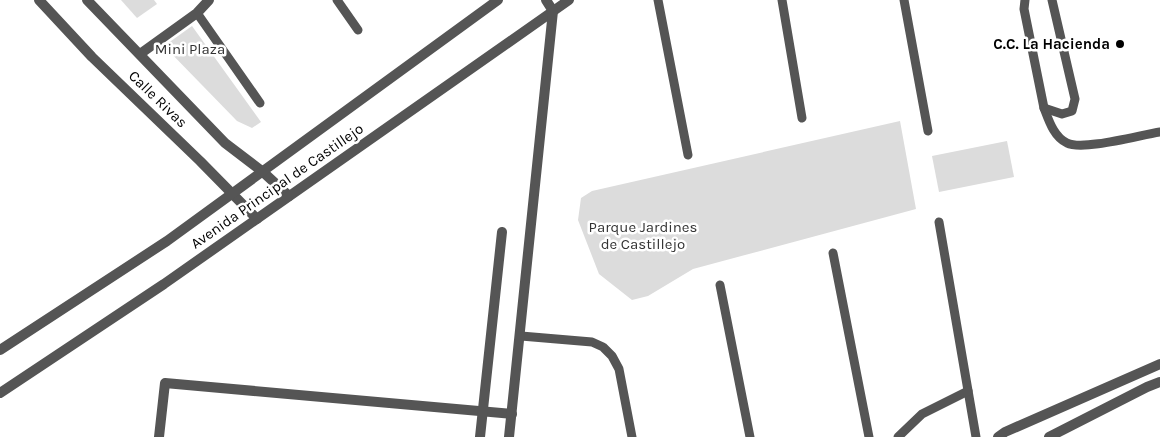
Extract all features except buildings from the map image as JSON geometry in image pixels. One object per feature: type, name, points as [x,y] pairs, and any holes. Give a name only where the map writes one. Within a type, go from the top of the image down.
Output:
[{"type":"street","name":"Calle Rivas","points":[[39,0],[92,57],[257,219]]},
{"type":"street","name":"Calle Rivas","points":[[87,0],[226,143],[263,172],[289,196]]},
{"type":"street","points":[[140,54],[197,13],[209,0]]},
{"type":"street","name":"Avenida Principal de Castillejo","points":[[0,350],[167,241],[498,0]]},
{"type":"street","points":[[509,437],[521,336],[553,11],[546,0]]},
{"type":"street","name":"Avenida Principal de Castillejo","points":[[0,394],[164,284],[569,0]]},
{"type":"street","points":[[480,437],[502,232]]},
{"type":"street","points":[[998,437],[1005,432],[1160,364]]},
{"type":"street","points":[[1049,437],[1160,382]]},
{"type":"street","points":[[159,437],[165,383],[512,414]]},
{"type":"lane","points":[[337,0],[358,30]]},
{"type":"lane","points":[[658,0],[688,155]]},
{"type":"lane","points":[[782,0],[802,118]]},
{"type":"lane","points":[[904,0],[928,131]]},
{"type":"lane","points":[[1025,0],[1024,9],[1044,108],[1058,136],[1068,144],[1081,147],[1160,132]]},
{"type":"lane","points":[[1044,108],[1062,114],[1072,111],[1075,99],[1052,0]]},
{"type":"lane","points":[[197,13],[260,103]]},
{"type":"lane","points":[[938,222],[976,437]]},
{"type":"lane","points":[[833,253],[869,437]]},
{"type":"lane","points":[[720,285],[750,437]]},
{"type":"lane","points":[[521,336],[592,342],[603,347],[612,356],[619,369],[632,437]]},
{"type":"lane","points":[[898,437],[922,414],[968,391]]},
{"type":"green space","points":[[121,0],[154,0],[157,4],[137,18]]},
{"type":"green space","name":"Mini Plaza","points":[[192,26],[261,122],[252,128],[237,121],[164,46]]},
{"type":"green space","name":"Parque Jardines de Castillejo","points":[[900,121],[916,209],[693,269],[648,296],[632,300],[599,274],[578,220],[581,198],[592,191]]},
{"type":"green space","points":[[1007,141],[1014,177],[939,192],[932,156]]},
{"type":"place","name":"C.C. La Hacienda","points":[[1120,44]]}]
